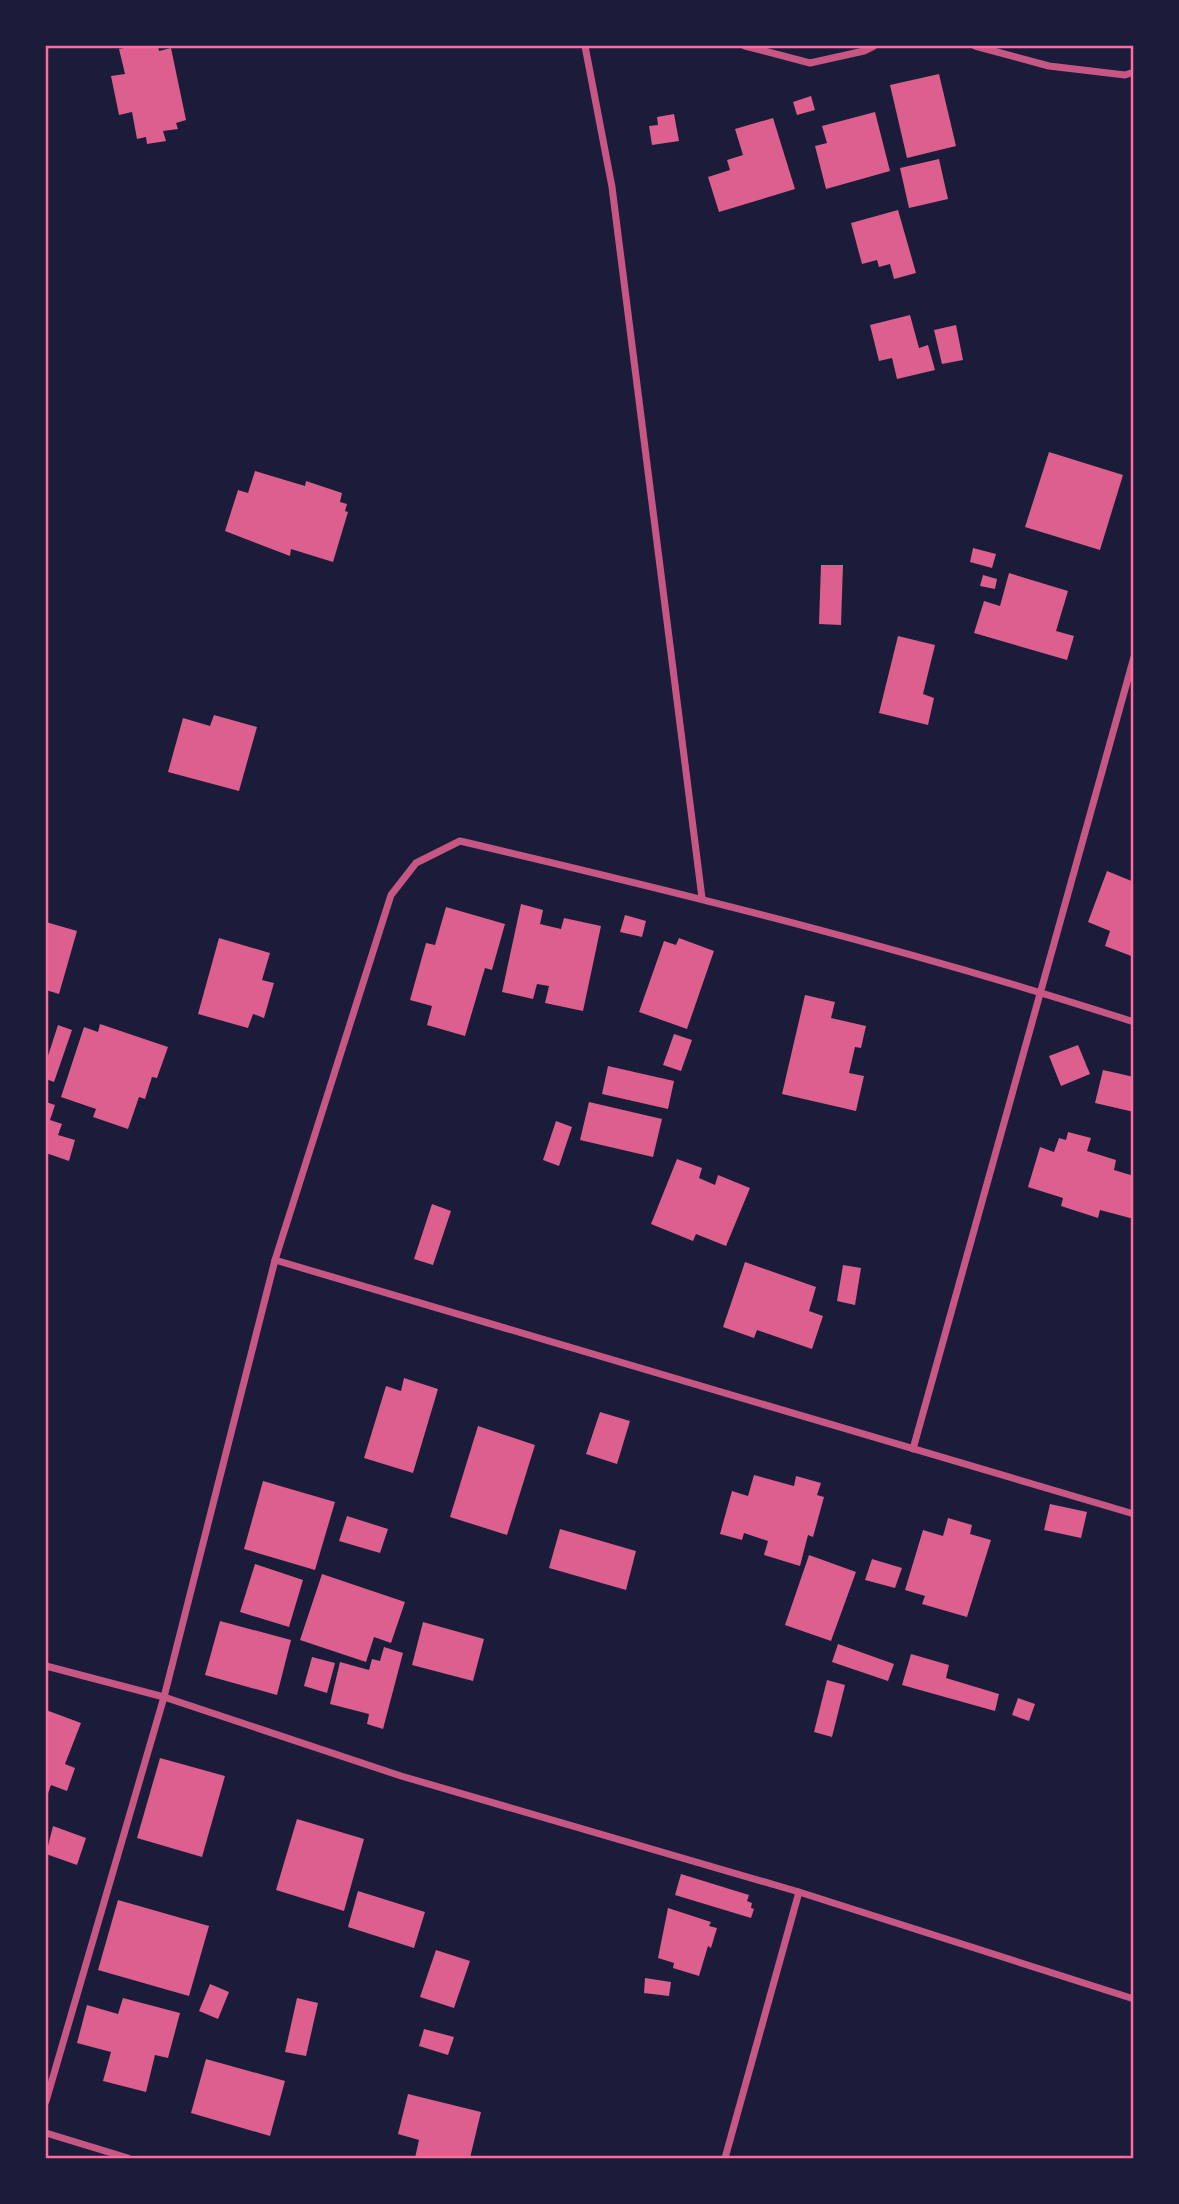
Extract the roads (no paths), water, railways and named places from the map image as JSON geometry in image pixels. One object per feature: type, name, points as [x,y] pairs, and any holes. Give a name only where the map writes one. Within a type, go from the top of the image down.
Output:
[{"type":"street","points":[[585,46],[612,187],[702,898]]},
{"type":"street","points":[[745,46],[810,63],[864,51],[874,46]]},
{"type":"street","points":[[975,46],[1049,66],[1125,75],[1133,72]]},
{"type":"street","points":[[914,1449],[1133,657]]},
{"type":"street","points":[[46,2101],[164,1697],[275,1260],[391,895],[416,863],[460,841],[702,898],[1039,991],[1133,1022]]},
{"type":"street","points":[[275,1260],[1133,1514]]},
{"type":"street","points":[[46,1666],[164,1697],[401,1776],[799,1892],[1133,1999]]},
{"type":"street","points":[[724,2158],[799,1892]]},
{"type":"street","points":[[46,2133],[128,2158]]}]
